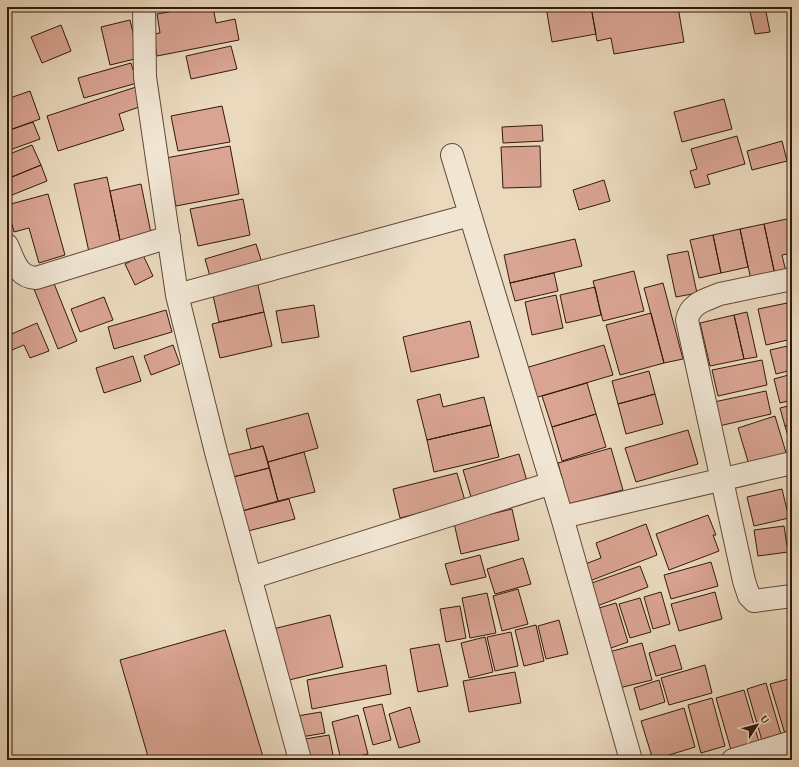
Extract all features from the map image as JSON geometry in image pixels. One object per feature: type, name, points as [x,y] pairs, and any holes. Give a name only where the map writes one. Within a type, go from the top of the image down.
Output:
[{"type":"street","points":[[144,7],[145,77],[177,295],[216,452],[300,760]]},
{"type":"street","points":[[452,155],[552,483],[631,760]]},
{"type":"street","points":[[177,295],[470,215]]},
{"type":"street","points":[[7,245],[20,273],[28,278],[36,278],[49,276],[169,238]]},
{"type":"street","points":[[792,279],[720,294],[696,304],[688,313],[687,328],[749,596],[754,601],[764,602],[792,596]]},
{"type":"street","points":[[562,517],[792,463]]},
{"type":"street","points":[[250,578],[552,483]]},
{"type":"street","points":[[733,760],[792,742]]},
{"type":"building","points":[[163,7],[179,7],[164,10]]},
{"type":"building","points":[[197,7],[213,7],[216,23],[235,19],[239,40],[157,56],[153,34],[160,33],[157,14]]},
{"type":"building","points":[[546,7],[591,7],[596,34],[552,42]]},
{"type":"building","points":[[591,7],[678,7],[684,42],[614,54],[611,38],[597,41]]},
{"type":"building","points":[[749,7],[765,7],[770,32],[755,34]]},
{"type":"building","points":[[130,20],[139,58],[110,65],[101,27]]},
{"type":"building","points":[[61,25],[71,51],[42,63],[31,37]]},
{"type":"building","points":[[231,46],[237,69],[191,79],[186,56]]},
{"type":"building","points":[[131,63],[137,83],[84,98],[78,78]]},
{"type":"building","points":[[136,87],[142,106],[119,114],[124,130],[58,151],[47,116]]},
{"type":"building","points":[[30,91],[40,119],[7,131],[7,99]]},
{"type":"building","points":[[724,99],[732,129],[682,142],[674,112]]},
{"type":"building","points":[[222,106],[230,142],[178,151],[171,116]]},
{"type":"building","points":[[33,122],[40,139],[7,151],[7,131]]},
{"type":"building","points":[[542,125],[543,141],[503,143],[502,127]]},
{"type":"building","points":[[737,136],[745,164],[707,175],[710,184],[695,188],[690,171],[697,169],[691,149]]},
{"type":"building","points":[[782,141],[787,161],[752,170],[747,151]]},
{"type":"building","points":[[32,145],[41,165],[7,179],[7,155]]},
{"type":"building","points":[[230,146],[239,194],[176,206],[166,158]]},
{"type":"building","points":[[540,146],[541,187],[503,188],[501,147]]},
{"type":"building","points":[[41,165],[47,181],[12,195],[7,179]]},
{"type":"building","points":[[107,177],[121,245],[89,252],[74,184]]},
{"type":"building","points":[[604,180],[610,201],[579,210],[573,190]]},
{"type":"building","points":[[141,184],[152,238],[121,245],[110,191]]},
{"type":"building","points":[[48,194],[65,255],[39,263],[29,228],[14,232],[7,205]]},
{"type":"building","points":[[243,199],[250,235],[198,246],[190,209]]},
{"type":"building","points":[[791,218],[792,253],[782,255],[786,272],[775,275],[764,224]]},
{"type":"building","points":[[764,224],[775,275],[751,280],[740,229]]},
{"type":"building","points":[[740,229],[748,267],[721,273],[713,235]]},
{"type":"building","points":[[713,235],[721,273],[699,278],[690,240]]},
{"type":"building","points":[[575,239],[582,266],[510,283],[504,255]]},
{"type":"building","points":[[256,244],[264,269],[212,283],[205,259]]},
{"type":"building","points":[[688,251],[697,293],[676,297],[667,255]]},
{"type":"building","points":[[143,255],[153,276],[135,285],[125,264]]},
{"type":"building","points":[[634,271],[644,311],[603,321],[593,281]]},
{"type":"building","points":[[554,273],[558,291],[515,301],[510,283]]},
{"type":"building","points":[[53,281],[77,341],[58,349],[34,289]]},
{"type":"building","points":[[257,281],[264,312],[219,322],[212,291]]},
{"type":"building","points":[[663,283],[683,359],[664,363],[644,288]]},
{"type":"building","points":[[595,287],[601,315],[566,323],[560,295]]},
{"type":"building","points":[[556,295],[563,328],[532,335],[525,302]]},
{"type":"building","points":[[104,297],[113,320],[80,332],[71,309]]},
{"type":"building","points":[[792,302],[792,339],[766,345],[758,309]]},
{"type":"building","points":[[314,305],[319,337],[282,343],[276,311]]},
{"type":"building","points":[[166,310],[172,332],[114,349],[108,327]]},
{"type":"building","points":[[264,312],[272,346],[220,358],[212,324]]},
{"type":"building","points":[[747,312],[757,357],[744,359],[734,315]]},
{"type":"building","points":[[651,313],[664,363],[620,375],[606,325]]},
{"type":"building","points":[[734,315],[744,359],[710,366],[700,323]]},
{"type":"building","points":[[470,321],[479,357],[411,372],[403,337]]},
{"type":"building","points":[[37,323],[49,351],[30,358],[24,345],[7,352],[7,336]]},
{"type":"building","points":[[173,345],[180,364],[151,375],[144,356]]},
{"type":"building","points":[[604,345],[613,375],[531,399],[522,369]]},
{"type":"building","points":[[792,345],[792,370],[776,374],[770,350]]},
{"type":"building","points":[[133,356],[141,381],[104,393],[96,368]]},
{"type":"building","points":[[762,360],[767,385],[718,396],[712,370]]},
{"type":"building","points":[[649,371],[655,394],[618,404],[612,381]]},
{"type":"building","points":[[792,374],[792,400],[780,403],[774,379]]},
{"type":"building","points":[[587,383],[596,414],[552,427],[542,396]]},
{"type":"building","points":[[766,391],[771,414],[719,426],[714,402]]},
{"type":"building","points":[[440,394],[443,407],[484,397],[491,425],[427,440],[417,400]]},
{"type":"building","points":[[655,394],[663,424],[626,434],[618,404]]},
{"type":"building","points":[[792,405],[792,424],[785,426],[780,408]]},
{"type":"building","points":[[308,413],[318,448],[268,462],[263,446],[251,449],[246,429]]},
{"type":"building","points":[[596,414],[606,447],[562,461],[552,427]]},
{"type":"building","points":[[775,416],[787,456],[750,468],[738,428]]},
{"type":"building","points":[[792,424],[792,450],[785,426]]},
{"type":"building","points":[[491,425],[499,457],[434,472],[427,440]]},
{"type":"building","points":[[688,430],[698,464],[636,482],[625,448]]},
{"type":"building","points":[[263,446],[269,468],[233,477],[227,455]]},
{"type":"building","points":[[611,448],[623,490],[569,504],[558,463]]},
{"type":"building","points":[[304,452],[315,492],[278,501],[268,462]]},
{"type":"building","points":[[519,454],[527,481],[471,497],[463,470]]},
{"type":"building","points":[[269,468],[278,501],[242,511],[233,477]]},
{"type":"building","points":[[457,473],[465,501],[400,518],[393,489]]},
{"type":"building","points":[[792,483],[792,511],[787,484]]},
{"type":"building","points":[[782,489],[789,518],[754,526],[747,497]]},
{"type":"building","points":[[289,499],[295,519],[248,531],[242,511]]},
{"type":"building","points":[[512,509],[519,540],[461,554],[454,523]]},
{"type":"building","points":[[708,515],[716,535],[713,535],[719,551],[669,570],[656,534]]},
{"type":"building","points":[[646,524],[657,555],[587,582],[580,566],[601,558],[596,543]]},
{"type":"building","points":[[789,524],[792,524],[792,537]]},
{"type":"building","points":[[784,526],[788,552],[758,556],[754,530]]},
{"type":"building","points":[[480,555],[486,577],[451,585],[445,564]]},
{"type":"building","points":[[523,558],[531,584],[495,594],[487,569]]},
{"type":"building","points":[[711,562],[718,586],[671,599],[664,575]]},
{"type":"building","points":[[640,566],[648,587],[597,606],[589,584]]},
{"type":"building","points":[[518,589],[528,624],[502,631],[493,596]]},
{"type":"building","points":[[661,592],[670,624],[653,629],[644,597]]},
{"type":"building","points":[[715,592],[722,619],[679,631],[671,604]]},
{"type":"building","points":[[487,593],[496,633],[470,638],[462,598]]},
{"type":"building","points":[[640,598],[651,632],[630,638],[619,604]]},
{"type":"building","points":[[616,603],[628,642],[611,648],[599,608]]},
{"type":"building","points":[[460,606],[466,638],[446,642],[440,609]]},
{"type":"building","points":[[330,615],[343,667],[285,681],[273,629]]},
{"type":"building","points":[[559,620],[568,654],[546,659],[538,626]]},
{"type":"building","points":[[536,625],[544,661],[524,666],[515,630]]},
{"type":"building","points":[[225,630],[264,760],[149,760],[120,660]]},
{"type":"building","points":[[511,632],[518,666],[495,671],[487,637]]},
{"type":"building","points":[[485,637],[493,672],[469,678],[461,643]]},
{"type":"building","points":[[642,643],[652,680],[619,688],[609,652]]},
{"type":"building","points":[[439,644],[448,686],[418,692],[410,649]]},
{"type":"building","points":[[675,645],[682,669],[656,676],[649,653]]},
{"type":"building","points":[[386,665],[391,694],[312,709],[307,680]]},
{"type":"building","points":[[705,665],[712,693],[669,705],[661,678]]},
{"type":"building","points":[[515,672],[521,703],[469,712],[463,681]]},
{"type":"building","points":[[792,678],[792,732],[785,734],[770,684]]},
{"type":"building","points":[[659,680],[665,702],[640,710],[634,688]]},
{"type":"building","points":[[766,683],[782,738],[763,744],[747,689]]},
{"type":"building","points":[[744,690],[759,742],[731,750],[716,698]]},
{"type":"building","points":[[712,698],[725,746],[701,753],[688,705]]},
{"type":"building","points":[[382,704],[391,740],[373,745],[363,708]]},
{"type":"building","points":[[410,707],[420,742],[399,748],[389,714]]},
{"type":"building","points":[[684,708],[695,747],[653,760],[641,721]]},
{"type":"building","points":[[321,712],[325,733],[301,737],[297,716]]},
{"type":"building","points":[[358,715],[368,754],[341,760],[332,722]]},
{"type":"building","points":[[329,735],[334,760],[303,760],[299,740]]}]
